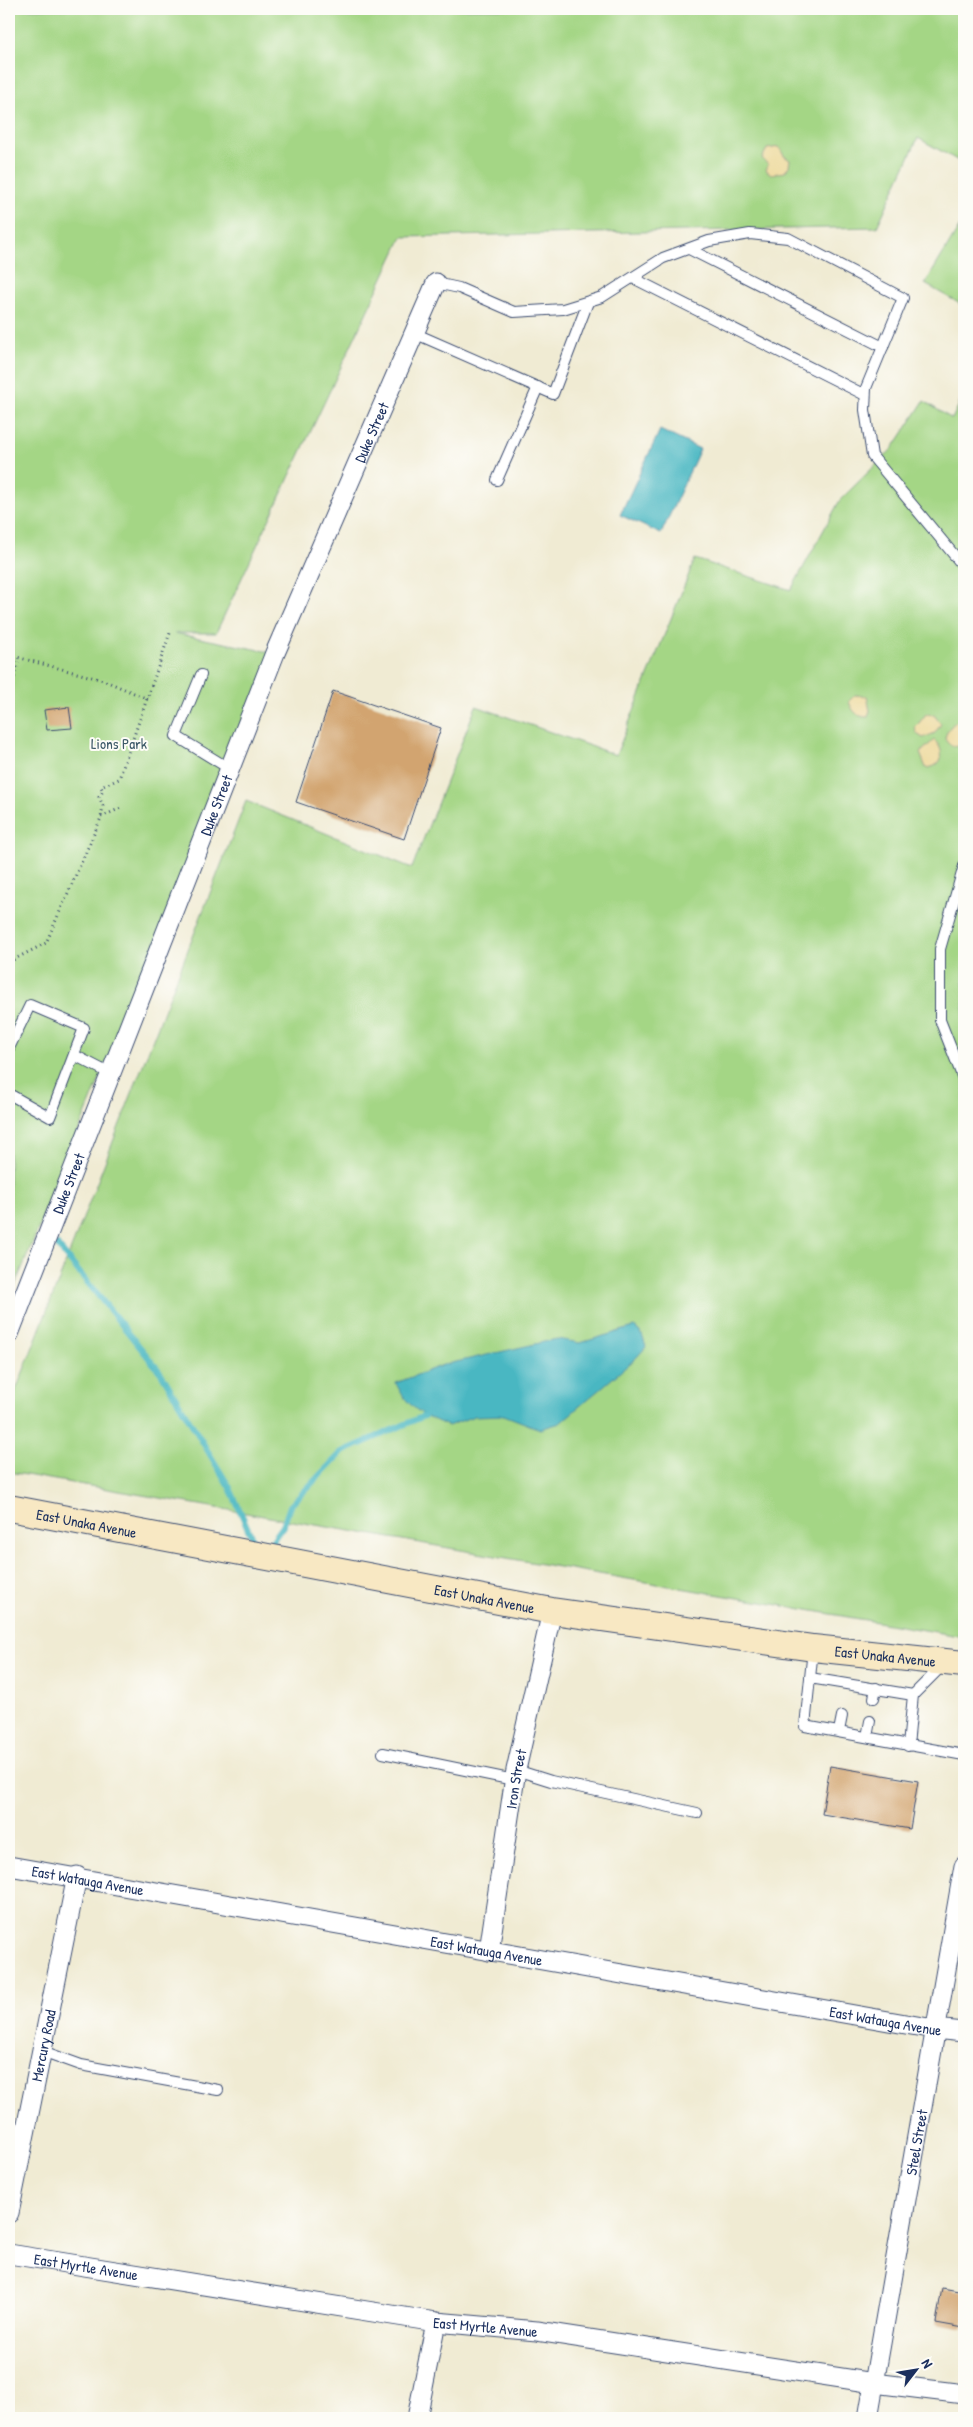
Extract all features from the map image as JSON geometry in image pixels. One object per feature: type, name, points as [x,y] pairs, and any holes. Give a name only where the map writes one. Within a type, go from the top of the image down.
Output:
[{"type":"main road","name":"East Unaka Avenue","points":[[9,1508],[552,1611],[813,1648],[955,1663]]},
{"type":"street","name":"Duke Street","points":[[9,1334],[275,653],[436,283]]},
{"type":"street","name":"Iron Street","points":[[489,1951],[515,1775],[552,1611]]},
{"type":"street","name":"East Watauga Avenue","points":[[9,1866],[77,1876],[934,2029],[964,2032]]},
{"type":"street","name":"Steel Street","points":[[868,2418],[934,2029],[964,1866]]},
{"type":"street","name":"Mercury Road","points":[[9,2213],[77,1876]]},
{"type":"street","name":"East Myrtle Avenue","points":[[9,2254],[436,2322],[537,2331],[874,2383],[964,2394]]},
{"type":"street","points":[[416,2418],[436,2322]]},
{"type":"lane","points":[[436,283],[459,288],[514,312],[563,309],[602,297],[664,258],[709,241],[750,234],[788,238],[903,298],[866,388],[865,410],[872,456],[964,567]]},
{"type":"lane","points":[[689,248],[883,347]]},
{"type":"lane","points":[[633,278],[866,395]]},
{"type":"lane","points":[[414,333],[553,394],[588,302]]},
{"type":"lane","points":[[497,480],[538,387]]},
{"type":"lane","points":[[201,675],[176,736],[230,769]]},
{"type":"lane","points":[[964,866],[940,949],[940,1020],[964,1081]]},
{"type":"lane","points":[[9,1048],[30,1005],[84,1028],[50,1117],[9,1094]]},
{"type":"lane","points":[[74,1055],[110,1074]]},
{"type":"lane","points":[[813,1648],[805,1726],[964,1755]]},
{"type":"lane","points":[[810,1678],[875,1693],[913,1695],[955,1663]]},
{"type":"lane","points":[[908,1746],[913,1695]]},
{"type":"lane","points":[[838,1732],[842,1716]]},
{"type":"lane","points":[[867,1737],[870,1721]]},
{"type":"lane","points":[[383,1753],[551,1781],[697,1813]]},
{"type":"lane","points":[[42,2051],[81,2065],[218,2090]]},
{"type":"path","points":[[9,962],[46,944],[101,818],[103,806],[99,797],[103,791],[101,787],[119,779],[170,633]]},
{"type":"path","points":[[9,654],[104,680],[148,699]]},
{"type":"path","points":[[9,659],[18,661],[9,703]]},
{"type":"path","points":[[101,818],[121,808]]},
{"type":"green space","name":"Lions Park","points":[[9,9],[964,9],[964,164],[918,138],[877,227],[402,237],[216,633],[174,633],[275,653],[9,1300]]},
{"type":"green space","points":[[964,219],[964,306],[925,284]]},
{"type":"green space","points":[[964,394],[964,1637],[9,1472],[9,1408],[246,801],[412,868],[476,706],[616,755],[695,559],[791,590],[840,500],[893,448],[924,401],[952,419]]},
{"type":"sand","points":[[779,147],[784,156],[790,160],[789,166],[785,172],[771,174],[766,170],[768,165],[762,158],[767,149]]},
{"type":"sand","points":[[855,695],[867,696],[870,711],[868,717],[858,715],[851,707],[849,701]]},
{"type":"sand","points":[[926,714],[934,715],[941,724],[935,733],[923,738],[917,734],[915,728]]},
{"type":"sand","points":[[964,719],[964,744],[956,747],[951,746],[945,739],[947,732],[954,723]]},
{"type":"sand","points":[[934,740],[940,748],[940,761],[932,767],[926,768],[920,753]]},
{"type":"water","points":[[660,430],[700,449],[661,534],[620,515]]},
{"type":"water","points":[[634,1327],[641,1332],[646,1347],[635,1359],[560,1423],[540,1429],[504,1415],[474,1416],[448,1426],[417,1410],[406,1399],[396,1383],[443,1365],[557,1339],[580,1343]]},
{"type":"building","points":[[333,691],[441,728],[404,839],[296,802]]},
{"type":"building","points":[[69,707],[72,728],[47,730],[44,710]]},
{"type":"building","points":[[830,1766],[918,1781],[910,1829],[822,1814]]},
{"type":"building","points":[[942,2288],[964,2292],[964,2328],[936,2323]]},
{"type":"waterway","points":[[57,1245],[161,1373],[230,1488],[256,1547]]},
{"type":"waterway","points":[[265,1551],[283,1526],[290,1506],[342,1452],[424,1416]]}]
